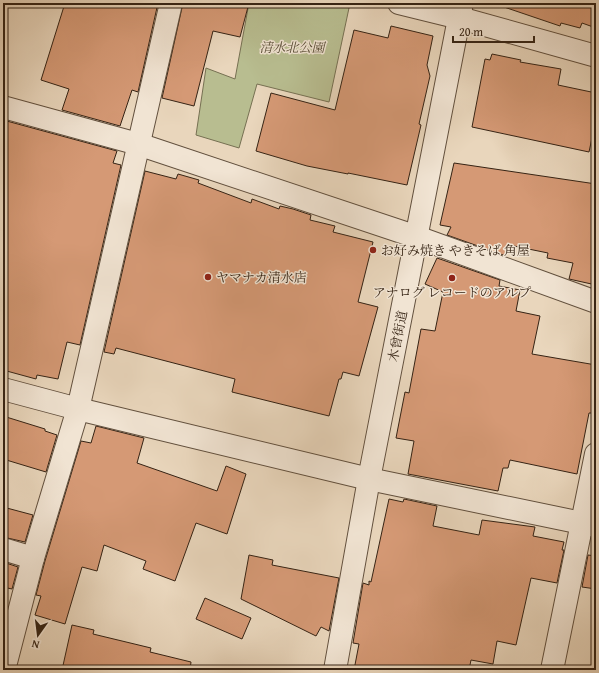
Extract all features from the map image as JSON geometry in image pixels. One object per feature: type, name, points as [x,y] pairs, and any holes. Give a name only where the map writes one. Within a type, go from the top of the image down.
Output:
[{"type":"street","points":[[4,670],[33,558],[78,409],[171,3]]},
{"type":"street","points":[[398,3],[461,11],[596,56]]},
{"type":"street","name":"木曾街道","points":[[335,670],[369,479],[461,11]]},
{"type":"street","points":[[3,107],[138,144],[417,236],[596,302]]},
{"type":"street","points":[[3,389],[78,409],[369,479],[589,524]]},
{"type":"street","points":[[552,670],[589,524],[596,454]]},
{"type":"street","points":[[3,549],[33,558]]},
{"type":"green space","name":"清水北公園","points":[[249,3],[332,3],[349,8],[329,102],[257,84],[239,148],[196,135],[206,68],[235,79]]},
{"type":"building","points":[[65,3],[158,3],[138,92],[132,90],[120,126],[62,110],[69,89],[41,80]]},
{"type":"building","points":[[183,3],[249,3],[240,37],[213,31],[194,106],[162,98]]},
{"type":"building","points":[[504,3],[596,3],[596,28],[582,23],[580,28],[561,23],[560,26],[504,7]]},
{"type":"building","points":[[391,26],[433,36],[427,65],[430,76],[419,124],[421,125],[407,185],[307,166],[256,151],[271,93],[335,110],[354,30],[388,38]]},
{"type":"building","points":[[492,54],[521,60],[520,62],[561,69],[558,85],[596,93],[596,119],[589,152],[472,127],[485,59],[490,60]]},
{"type":"building","points":[[3,120],[117,151],[113,163],[121,165],[80,345],[67,342],[58,379],[37,375],[36,379],[3,370]]},
{"type":"building","points":[[454,163],[596,184],[596,285],[569,279],[573,263],[547,258],[548,253],[509,245],[506,256],[447,235],[451,227],[440,225]]},
{"type":"building","points":[[145,171],[176,179],[178,174],[199,180],[198,183],[251,203],[252,199],[279,209],[280,206],[293,209],[311,215],[310,220],[335,226],[333,232],[373,242],[358,302],[378,307],[359,376],[343,372],[341,379],[339,379],[329,416],[232,392],[235,379],[116,348],[114,354],[104,352]]},
{"type":"building","points":[[437,258],[500,280],[499,286],[520,290],[516,311],[540,316],[532,354],[596,365],[596,394],[592,413],[589,413],[577,474],[510,460],[508,468],[503,468],[498,491],[408,474],[414,441],[396,438],[405,392],[409,393],[421,329],[435,331],[443,292],[425,284]]},
{"type":"building","points":[[3,416],[45,429],[45,431],[57,435],[46,472],[3,459]]},
{"type":"building","points":[[96,426],[144,438],[137,463],[217,491],[226,466],[246,474],[227,534],[196,523],[175,581],[143,569],[146,561],[104,545],[97,571],[82,567],[65,624],[35,615],[41,596],[36,595],[81,441],[91,443]]},
{"type":"building","points":[[389,499],[403,502],[404,499],[437,506],[433,526],[479,535],[482,520],[535,527],[533,536],[564,542],[562,550],[564,550],[557,583],[531,578],[516,645],[497,641],[493,664],[471,660],[469,670],[354,670],[359,644],[353,643],[363,583],[369,585],[369,581],[371,582]]},
{"type":"building","points":[[3,507],[33,515],[25,542],[3,537]]},
{"type":"building","points":[[249,555],[273,560],[272,565],[339,578],[329,631],[321,627],[316,636],[241,599]]},
{"type":"building","points":[[588,555],[596,556],[596,589],[582,587]]},
{"type":"building","points":[[3,562],[18,567],[12,589],[3,587]]},
{"type":"building","points":[[205,598],[251,618],[242,639],[196,619]]},
{"type":"building","points":[[72,625],[94,630],[93,634],[151,648],[150,652],[191,662],[190,670],[62,670]]},
{"type":"place","name":"お好み焼き やきそば 角屋","points":[[373,250]]},
{"type":"place","name":"ヤマナカ清水店","points":[[208,277]]},
{"type":"place","name":"アナログ レコードのアルプ","points":[[452,278]]}]
